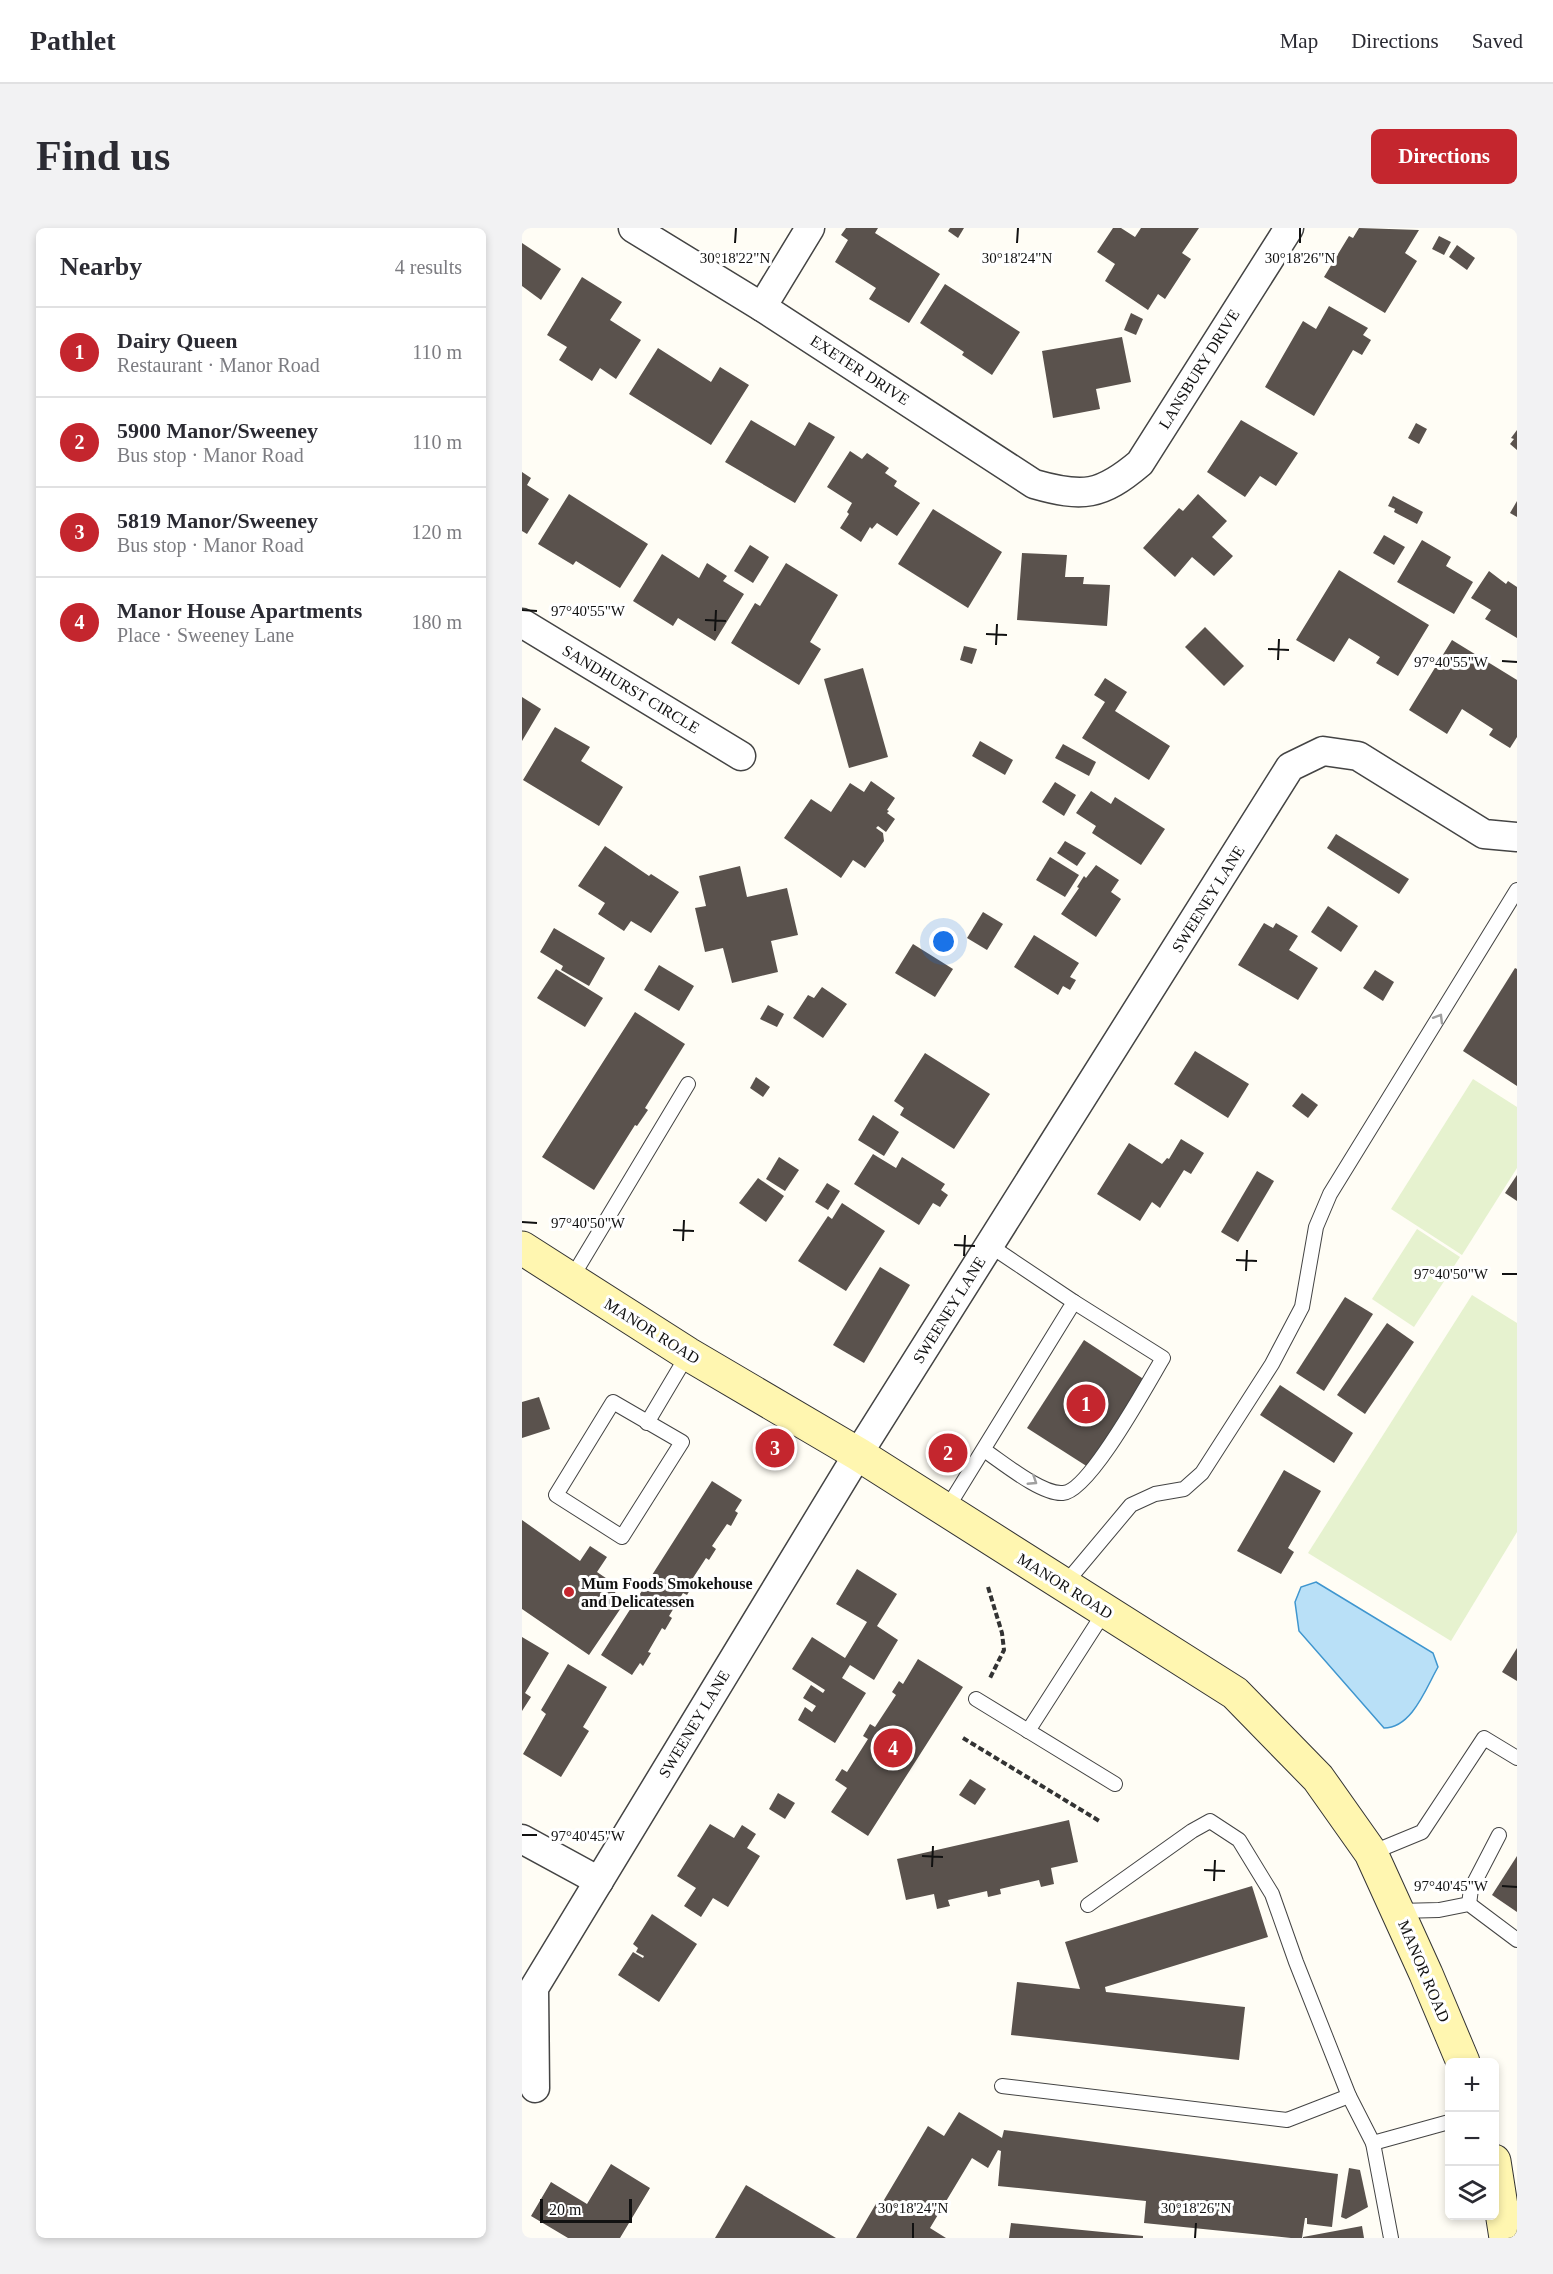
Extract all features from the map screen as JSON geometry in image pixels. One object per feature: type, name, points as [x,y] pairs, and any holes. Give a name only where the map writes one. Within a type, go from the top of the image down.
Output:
[{"type":"main road","name":"MANOR ROAD","points":[[522,1248],[688,1354],[858,1454],[1235,1693],[1318,1778],[1371,1853],[1461,2058]]},
{"type":"main road","points":[[1503,2163],[1506,2238]]},
{"type":"street","name":"EXETER DRIVE","points":[[633,228],[762,307],[1034,484],[1064,493],[1092,492]]},
{"type":"street","points":[[762,307],[810,228]]},
{"type":"street","name":"LANSBURY DRIVE","points":[[1092,492],[1118,481],[1140,463],[1289,228]]},
{"type":"street","name":"SANDHURST CIRCLE","points":[[522,623],[741,756]]},
{"type":"street","name":"SWEENEY LANE","points":[[535,2088],[534,1988],[858,1454],[1290,767],[1323,751],[1358,756],[1484,834],[1517,837]]},
{"type":"street","points":[[522,1839],[599,1881]]},
{"type":"lane","points":[[1064,1585],[1131,1505],[1155,1494],[1184,1489],[1202,1473],[1272,1364],[1302,1307],[1316,1227],[1330,1194],[1517,890]]},
{"type":"lane","points":[[571,1279],[688,1084]]},
{"type":"lane","points":[[984,1450],[1047,1490],[1064,1493],[1074,1490],[1089,1475],[1109,1446],[1163,1358],[989,1245]]},
{"type":"lane","points":[[946,1510],[1074,1302]]},
{"type":"lane","points":[[647,1423],[688,1354]]},
{"type":"lane","points":[[613,1402],[647,1423],[682,1442],[622,1537],[556,1496],[613,1402]]},
{"type":"lane","points":[[1028,1731],[1105,1611]]},
{"type":"lane","points":[[976,1699],[1115,1784]]},
{"type":"lane","points":[[1371,1853],[1422,1832],[1484,1738],[1517,1758]]},
{"type":"lane","points":[[1088,1905],[1192,1831],[1210,1821],[1239,1840],[1272,1894],[1349,2096],[1373,2143],[1390,2238]]},
{"type":"lane","points":[[1469,1904],[1471,1889],[1499,1835]]},
{"type":"lane","points":[[1398,1911],[1439,1910],[1469,1904],[1517,1940]]},
{"type":"lane","points":[[1002,2086],[1287,2120],[1349,2096]]},
{"type":"lane","points":[[1373,2143],[1445,2123]]},
{"type":"path","points":[[988,1587],[1002,1634],[1004,1650],[990,1678]]},
{"type":"path","points":[[963,1738],[1101,1822]]},
{"type":"green space","points":[[1473,1079],[1517,1107],[1517,1168],[1462,1255],[1391,1209]]},
{"type":"green space","points":[[1417,1229],[1460,1257],[1414,1327],[1372,1299]]},
{"type":"green space","points":[[1472,1295],[1517,1323],[1517,1532],[1451,1641],[1308,1553]]},
{"type":"water","points":[[1316,1582],[1433,1653],[1438,1667],[1423,1696],[1403,1721],[1384,1728],[1299,1631],[1295,1602],[1301,1587]]},
{"type":"building","points":[[846,228],[878,228],[875,233],[940,274],[909,323],[869,299],[876,288],[835,262],[848,240],[841,235]]},
{"type":"building","points":[[950,228],[964,228],[958,238],[948,231]]},
{"type":"building","points":[[1113,228],[1121,228],[1135,237],[1141,228],[1199,228],[1182,253],[1191,259],[1165,299],[1158,294],[1148,310],[1105,281],[1115,264],[1097,252]]},
{"type":"building","points":[[1359,228],[1419,230],[1405,253],[1417,261],[1385,313],[1324,277],[1349,236],[1353,238]]},
{"type":"building","points":[[1439,236],[1451,242],[1444,255],[1432,249]]},
{"type":"building","points":[[522,243],[561,269],[541,300],[522,286]]},
{"type":"building","points":[[1457,245],[1475,258],[1467,270],[1449,257]]},
{"type":"building","points":[[582,277],[622,302],[610,320],[641,340],[616,379],[600,368],[592,381],[559,360],[567,347],[547,335]]},
{"type":"building","points":[[945,284],[1020,332],[992,375],[962,355],[964,352],[920,323]]},
{"type":"building","points":[[1329,306],[1368,328],[1363,335],[1371,340],[1362,355],[1353,350],[1314,416],[1265,387],[1303,321],[1316,329]]},
{"type":"building","points":[[1131,313],[1143,319],[1136,335],[1124,330]]},
{"type":"building","points":[[1122,337],[1131,382],[1096,389],[1100,409],[1053,418],[1042,351]]},
{"type":"building","points":[[658,348],[711,382],[720,367],[749,385],[711,445],[629,394]]},
{"type":"building","points":[[751,420],[795,446],[809,422],[835,437],[795,503],[725,462]]},
{"type":"building","points":[[1241,420],[1298,453],[1276,486],[1260,476],[1245,497],[1207,472]]},
{"type":"building","points":[[1416,423],[1427,429],[1419,444],[1408,438]]},
{"type":"building","points":[[1517,430],[1517,450],[1510,444]]},
{"type":"building","points":[[850,451],[862,459],[867,453],[889,468],[885,473],[897,481],[894,486],[920,503],[897,536],[877,523],[872,529],[870,527],[861,542],[840,528],[849,514],[847,512],[852,503],[827,487]]},
{"type":"building","points":[[522,472],[531,478],[527,485],[549,499],[527,534],[522,531]]},
{"type":"building","points":[[569,494],[648,544],[620,588],[576,561],[573,565],[538,544]]},
{"type":"building","points":[[1198,494],[1227,521],[1212,537],[1233,556],[1214,576],[1192,557],[1175,577],[1143,548],[1179,508],[1183,511]]},
{"type":"building","points":[[1393,496],[1423,512],[1417,524],[1394,512],[1395,509],[1388,506]]},
{"type":"building","points":[[1517,501],[1517,517],[1510,513]]},
{"type":"building","points":[[933,509],[1002,552],[968,608],[898,564]]},
{"type":"building","points":[[1384,535],[1405,547],[1394,565],[1373,553]]},
{"type":"building","points":[[1422,540],[1451,557],[1446,566],[1473,582],[1454,614],[1397,582]]},
{"type":"building","points":[[750,545],[769,557],[753,583],[734,571]]},
{"type":"building","points":[[1022,553],[1067,555],[1065,577],[1084,577],[1083,584],[1110,585],[1107,626],[1017,620]]},
{"type":"building","points":[[662,554],[699,578],[707,563],[727,576],[723,581],[744,594],[715,641],[678,618],[673,626],[633,601]]},
{"type":"building","points":[[786,563],[838,595],[810,642],[821,649],[799,685],[731,643],[755,603],[760,606]]},
{"type":"building","points":[[1339,570],[1429,625],[1398,676],[1376,663],[1380,657],[1349,638],[1334,662],[1296,640]]},
{"type":"building","points":[[1489,571],[1506,584],[1508,581],[1517,587],[1517,638],[1485,619],[1491,610],[1471,598]]},
{"type":"building","points":[[1205,627],[1244,666],[1224,686],[1185,647]]},
{"type":"building","points":[[1452,640],[1517,680],[1517,737],[1510,748],[1489,735],[1493,729],[1462,709],[1447,734],[1409,710]]},
{"type":"building","points":[[964,646],[977,649],[972,664],[960,660]]},
{"type":"building","points":[[863,668],[888,757],[849,768],[824,679]]},
{"type":"building","points":[[1105,678],[1127,692],[1115,711],[1170,746],[1149,780],[1082,738],[1105,702],[1094,695]]},
{"type":"building","points":[[522,697],[541,709],[522,741]]},
{"type":"building","points":[[555,727],[590,747],[581,761],[623,787],[599,826],[523,780]]},
{"type":"building","points":[[980,741],[1013,760],[1005,775],[972,756]]},
{"type":"building","points":[[1063,744],[1096,762],[1089,776],[1055,758]]},
{"type":"building","points":[[871,781],[895,798],[887,813],[895,819],[886,832],[878,826],[876,828],[883,833],[884,841],[865,868],[853,860],[841,878],[784,838],[811,799],[831,812],[850,783],[864,792]]},
{"type":"building","points":[[1055,782],[1076,795],[1064,816],[1042,802]]},
{"type":"building","points":[[1091,791],[1111,804],[1115,797],[1165,829],[1141,865],[1092,833],[1096,826],[1076,813]]},
{"type":"building","points":[[1336,834],[1409,879],[1399,894],[1327,848]]},
{"type":"building","points":[[1065,841],[1086,853],[1077,866],[1057,853]]},
{"type":"building","points":[[605,846],[649,876],[651,874],[679,892],[651,933],[631,921],[624,931],[598,914],[605,903],[578,886]]},
{"type":"building","points":[[1050,857],[1079,875],[1065,897],[1036,880]]},
{"type":"building","points":[[1096,865],[1119,880],[1111,892],[1121,899],[1096,937],[1061,914],[1079,888],[1077,887],[1084,876],[1086,878]]},
{"type":"building","points":[[740,866],[747,897],[787,888],[798,935],[771,941],[778,972],[732,983],[723,948],[705,952],[695,908],[706,906],[699,876]]},
{"type":"building","points":[[1328,906],[1358,926],[1341,952],[1311,932]]},
{"type":"building","points":[[983,912],[1003,924],[987,950],[967,938]]},
{"type":"building","points":[[1264,923],[1273,928],[1276,923],[1298,936],[1289,950],[1318,968],[1298,1000],[1238,965]]},
{"type":"building","points":[[554,928],[605,958],[589,986],[561,970],[563,966],[540,952]]},
{"type":"building","points":[[1034,935],[1079,963],[1070,977],[1076,980],[1070,990],[1063,986],[1058,995],[1014,967]]},
{"type":"building","points":[[913,944],[953,969],[935,997],[895,973]]},
{"type":"building","points":[[659,965],[694,986],[679,1011],[644,990]]},
{"type":"building","points":[[1515,968],[1517,969],[1517,1086],[1463,1051]]},
{"type":"building","points":[[556,969],[603,998],[585,1027],[537,998]]},
{"type":"building","points":[[1375,970],[1394,982],[1383,1001],[1363,988]]},
{"type":"building","points":[[822,987],[847,1004],[823,1038],[793,1018],[808,995],[814,998]]},
{"type":"building","points":[[768,1005],[784,1014],[777,1027],[760,1019]]},
{"type":"building","points":[[635,1012],[685,1044],[645,1108],[648,1110],[637,1126],[635,1125],[594,1190],[542,1157]]},
{"type":"building","points":[[1195,1051],[1249,1084],[1228,1118],[1174,1084]]},
{"type":"building","points":[[925,1053],[990,1094],[954,1149],[900,1115],[904,1108],[894,1101]]},
{"type":"building","points":[[756,1077],[770,1087],[763,1097],[750,1088]]},
{"type":"building","points":[[1302,1093],[1318,1105],[1308,1118],[1292,1106]]},
{"type":"building","points":[[873,1115],[899,1132],[884,1156],[858,1140]]},
{"type":"building","points":[[1181,1139],[1204,1153],[1191,1174],[1184,1170],[1160,1208],[1152,1202],[1140,1221],[1097,1194],[1129,1143],[1162,1164],[1167,1158],[1169,1159]]},
{"type":"building","points":[[873,1154],[896,1168],[902,1157],[945,1184],[941,1190],[948,1195],[940,1207],[933,1203],[919,1225],[854,1184]]},
{"type":"building","points":[[779,1157],[799,1170],[785,1191],[766,1179]]},
{"type":"building","points":[[1257,1171],[1274,1181],[1238,1242],[1221,1232]]},
{"type":"building","points":[[1517,1175],[1517,1201],[1505,1193]]},
{"type":"building","points":[[758,1178],[784,1196],[766,1222],[739,1203]]},
{"type":"building","points":[[827,1183],[840,1191],[828,1210],[815,1202]]},
{"type":"building","points":[[842,1203],[885,1231],[846,1291],[798,1261],[828,1216],[832,1219]]},
{"type":"building","points":[[880,1267],[910,1285],[864,1363],[833,1345]]},
{"type":"building","points":[[1345,1297],[1373,1314],[1324,1391],[1296,1373]]},
{"type":"building","points":[[1387,1323],[1414,1342],[1365,1414],[1337,1395]]},
{"type":"building","points":[[1084,1340],[1145,1380],[1088,1467],[1027,1428]]},
{"type":"building","points":[[1280,1385],[1353,1433],[1334,1463],[1260,1415]]},
{"type":"building","points":[[539,1397],[550,1429],[522,1438],[522,1402]]},
{"type":"building","points":[[1284,1470],[1321,1491],[1288,1548],[1294,1552],[1281,1574],[1237,1551]]},
{"type":"building","points":[[712,1481],[742,1500],[735,1511],[738,1513],[731,1526],[727,1524],[712,1546],[716,1549],[709,1560],[706,1558],[691,1581],[694,1583],[687,1595],[683,1593],[669,1616],[672,1618],[665,1630],[662,1628],[643,1666],[640,1663],[632,1675],[601,1655]]},
{"type":"building","name":"Mum Foods Smokehouse and Delicatessen","points":[[522,1520],[580,1561],[590,1546],[607,1557],[597,1572],[619,1587],[612,1597],[623,1605],[589,1655],[522,1609]]},
{"type":"building","points":[[857,1569],[897,1594],[877,1626],[898,1640],[874,1680],[850,1665],[842,1678],[866,1693],[835,1743],[798,1720],[805,1707],[812,1712],[816,1706],[803,1698],[811,1685],[823,1693],[825,1690],[792,1669],[812,1637],[845,1658],[867,1622],[836,1604]]},
{"type":"building","points":[[522,1637],[549,1653],[525,1693],[531,1697],[522,1711]]},
{"type":"building","points":[[1517,1648],[1517,1681],[1502,1672]]},
{"type":"building","points":[[918,1659],[963,1687],[868,1836],[831,1812],[847,1788],[835,1780],[842,1769],[847,1772],[868,1739],[863,1736],[870,1724],[875,1727],[896,1695],[892,1692],[899,1681],[903,1684]]},
{"type":"building","points":[[568,1664],[607,1687],[583,1727],[589,1731],[561,1777],[523,1754],[546,1714],[541,1710]]},
{"type":"building","points":[[970,1779],[986,1789],[975,1805],[959,1795]]},
{"type":"building","points":[[778,1793],[795,1803],[785,1819],[769,1809]]},
{"type":"building","points":[[1069,1820],[1078,1862],[1051,1868],[1054,1884],[1041,1887],[1039,1880],[1000,1889],[1001,1894],[988,1897],[987,1891],[948,1900],[950,1906],[937,1909],[934,1894],[906,1900],[897,1859]]},
{"type":"building","points":[[710,1824],[734,1838],[742,1825],[756,1834],[747,1848],[760,1856],[728,1907],[713,1898],[701,1917],[684,1906],[696,1888],[677,1876]]},
{"type":"building","points":[[1517,1856],[1517,1912],[1492,1895]]},
{"type":"building","points":[[1252,1886],[1268,1937],[1105,1987],[1106,1992],[1245,2007],[1239,2060],[1011,2035],[1017,1982],[1080,1989],[1065,1942]]},
{"type":"building","points":[[652,1914],[697,1944],[659,2002],[618,1975],[633,1952],[643,1958],[644,1956],[636,1952],[638,1948],[633,1944]]},
{"type":"building","points":[[959,2112],[1002,2138],[1004,2130],[1338,2174],[1332,2227],[1307,2224],[1307,2218],[1305,2218],[1302,2238],[1291,2238],[1144,2223],[1146,2201],[998,2186],[1001,2151],[998,2150],[988,2168],[972,2158],[930,2228],[946,2238],[856,2238],[877,2202],[881,2205],[928,2126],[944,2136]]},
{"type":"building","points":[[611,2164],[650,2188],[620,2238],[568,2238],[531,2216],[551,2182],[587,2204]]},
{"type":"building","points":[[1349,2168],[1360,2170],[1368,2207],[1346,2219],[1341,2217]]},
{"type":"building","points":[[746,2185],[836,2238],[715,2238]]},
{"type":"building","points":[[1011,2223],[1143,2236],[1143,2238],[1009,2238]]},
{"type":"building","points":[[1362,2226],[1364,2238],[1303,2238],[1303,2237]]},
{"type":"place","name":"Dairy Queen","points":[[1086,1404]]},
{"type":"place","name":"5819 Manor/Sweeney","points":[[775,1448]]},
{"type":"place","name":"5900 Manor/Sweeney","points":[[948,1453]]},
{"type":"place","name":"Mum Foods Smokehouse and Delicatessen","points":[[569,1592]]},
{"type":"place","name":"Manor House Apartments","points":[[893,1748]]}]
